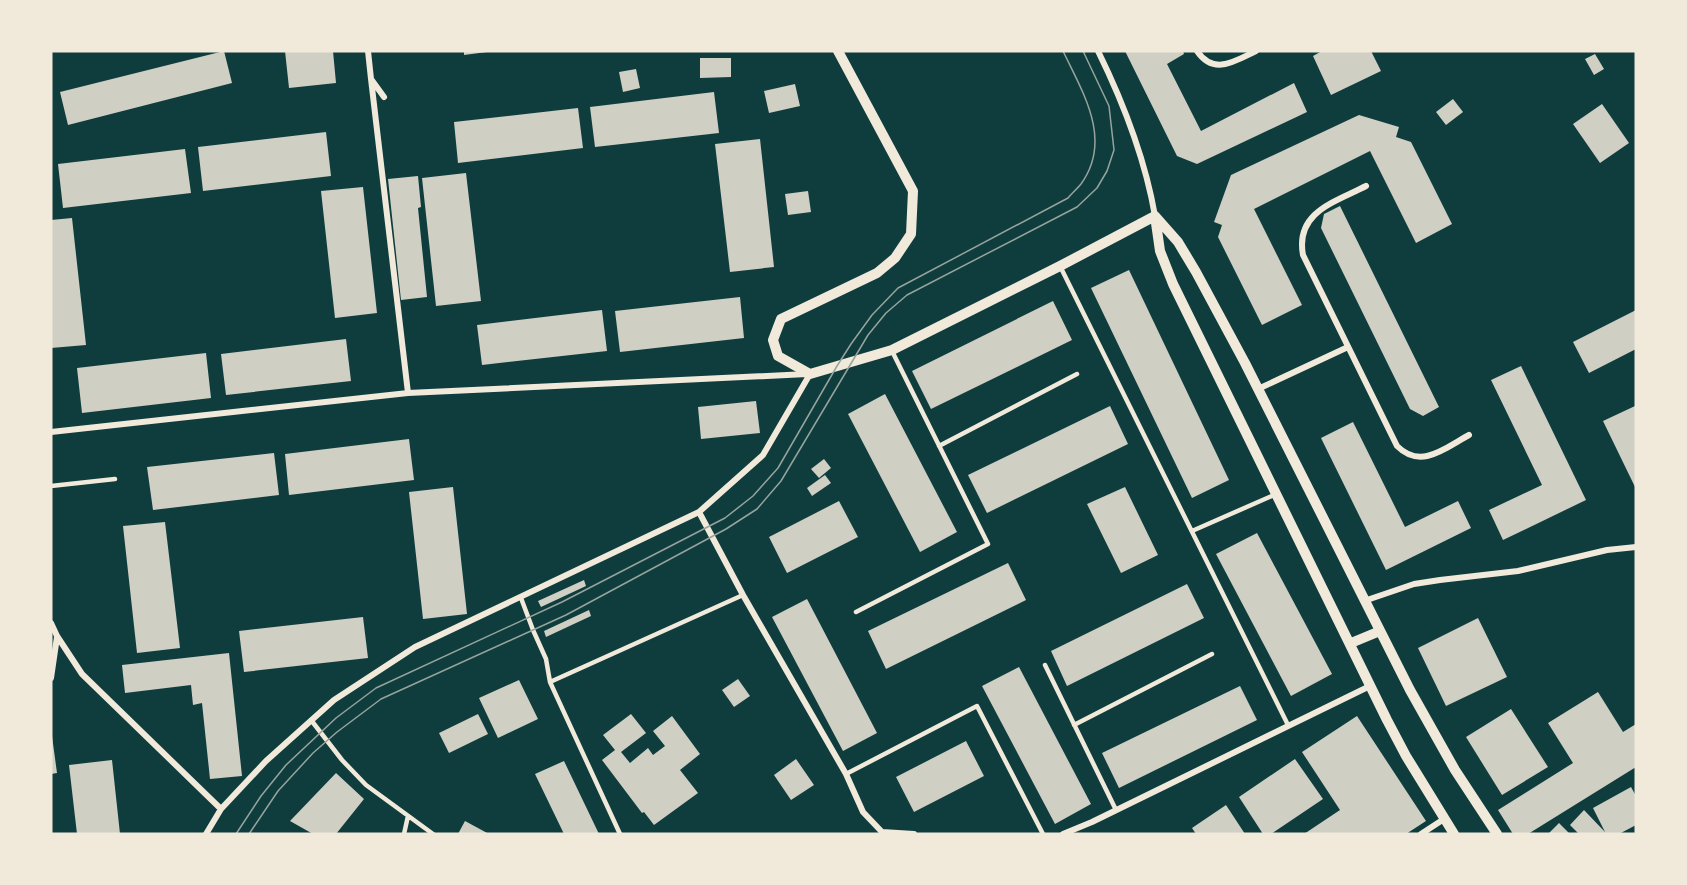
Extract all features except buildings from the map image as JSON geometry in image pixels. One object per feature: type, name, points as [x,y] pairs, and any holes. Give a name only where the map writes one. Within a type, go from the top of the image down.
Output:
[{"type":"street","points":[[368,51],[408,393]]},
{"type":"street","points":[[810,374],[778,356],[772,340],[781,319],[877,273],[895,258],[911,234],[913,191],[838,51]]},
{"type":"street","points":[[1098,51],[1117,90],[1135,138],[1150,187],[1156,234],[1166,268],[1370,686],[1406,756],[1454,834]]},
{"type":"street","points":[[1197,51],[1208,62],[1221,65],[1256,51]]},
{"type":"street","points":[[371,79],[384,97]]},
{"type":"street","points":[[1366,186],[1317,212],[1310,219],[1302,236],[1303,255],[1397,446],[1404,453],[1421,458],[1430,456],[1469,435]]},
{"type":"street","points":[[51,432],[408,393],[810,374],[892,350],[1155,216]]},
{"type":"street","points":[[1155,216],[1188,257],[1258,389],[1380,631],[1455,770],[1497,834]]},
{"type":"street","points":[[1258,389],[1348,348]]},
{"type":"street","points":[[206,834],[221,809],[266,761],[334,700],[415,647],[699,512],[763,455],[810,374]]},
{"type":"street","points":[[699,512],[743,595],[846,774],[863,812],[882,832],[914,834]]},
{"type":"street","points":[[1364,601],[1414,584],[1518,571],[1607,550],[1636,547]]},
{"type":"street","points":[[51,623],[82,674],[221,809]]},
{"type":"street","points":[[1351,644],[1380,631]]},
{"type":"street","points":[[51,678],[57,636]]},
{"type":"street","points":[[1063,834],[1370,686]]},
{"type":"street","points":[[1421,834],[1444,819]]},
{"type":"lane","points":[[1060,266],[1288,725]]},
{"type":"lane","points":[[856,612],[988,544],[892,350]]},
{"type":"lane","points":[[939,446],[1077,374]]},
{"type":"lane","points":[[51,486],[115,479]]},
{"type":"lane","points":[[1192,531],[1277,494]]},
{"type":"lane","points":[[550,682],[743,595]]},
{"type":"lane","points":[[521,598],[546,659],[550,682],[620,834]]},
{"type":"lane","points":[[1074,725],[1212,654]]},
{"type":"lane","points":[[1045,665],[1116,810]]},
{"type":"lane","points":[[846,774],[977,706],[1043,834]]},
{"type":"lane","points":[[312,720],[342,760],[366,785],[434,834]]},
{"type":"lane","points":[[404,834],[408,816]]},
{"type":"tram line","points":[[236,834],[261,796],[286,765],[336,718],[376,688],[562,602],[725,518],[753,496],[778,468],[851,344],[872,315],[898,288],[1068,198],[1081,184],[1090,167],[1095,134],[1086,100],[1063,51]]},
{"type":"tram line","points":[[249,834],[278,791],[313,753],[381,699],[566,615],[726,529],[757,509],[781,481],[868,335],[886,313],[907,295],[1077,207],[1097,188],[1107,171],[1114,150],[1109,106],[1083,51]]}]
